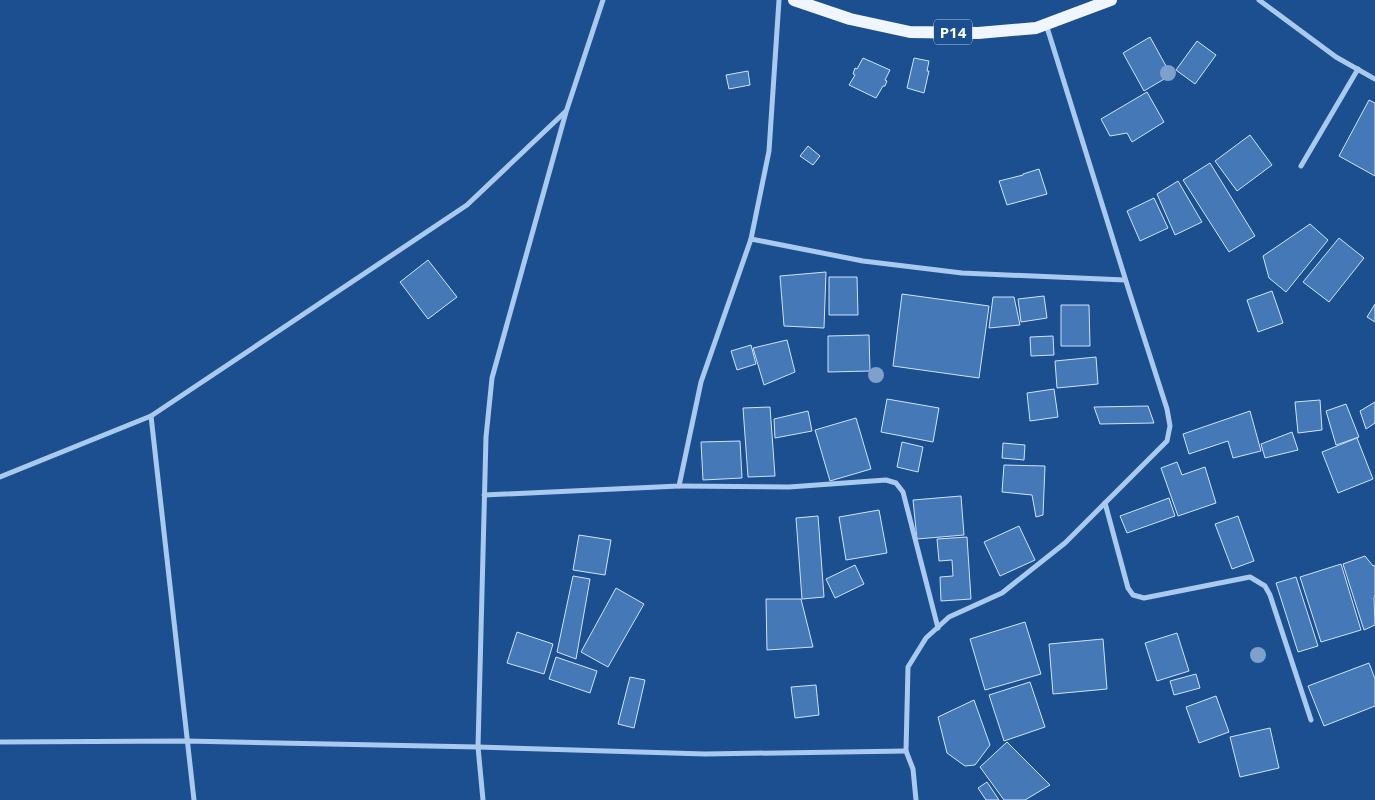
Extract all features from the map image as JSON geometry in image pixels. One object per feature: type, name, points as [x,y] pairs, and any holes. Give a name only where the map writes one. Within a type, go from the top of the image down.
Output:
[{"type":"main road","name":"P14","points":[[794,0],[850,19],[910,32],[978,33],[1036,28],[1111,0]]},
{"type":"street","points":[[483,800],[478,747],[486,437],[492,378],[566,112],[603,0]]},
{"type":"street","points":[[679,486],[701,382],[751,239],[769,151],[779,0]]},
{"type":"street","points":[[1259,0],[1336,57],[1375,79]]},
{"type":"street","points":[[916,800],[912,769],[906,751],[908,667],[926,638],[950,618],[1002,593],[1065,543],[1167,441],[1170,426],[1167,409],[1046,24]]},
{"type":"street","points":[[1301,166],[1358,69]]},
{"type":"street","points":[[0,477],[151,416],[467,205],[566,112]]},
{"type":"street","points":[[751,239],[863,261],[962,273],[1125,280]]},
{"type":"street","points":[[151,416],[194,800]]},
{"type":"street","points":[[484,496],[679,486],[789,487],[886,480],[896,483],[903,492],[938,628]]},
{"type":"street","points":[[1105,503],[1128,588],[1133,595],[1144,598],[1250,577],[1265,586],[1270,595],[1311,720]]},
{"type":"street","points":[[0,742],[186,741],[705,754],[906,751]]},
{"type":"building","points":[[1150,37],[1171,75],[1144,91],[1123,53]]},
{"type":"building","points":[[1197,41],[1216,55],[1195,84],[1176,70]]},
{"type":"building","points":[[863,58],[890,70],[885,80],[887,81],[885,86],[883,86],[876,98],[849,85],[855,75],[853,74],[855,68],[857,69]]},
{"type":"building","points":[[914,58],[929,61],[927,71],[929,71],[924,93],[907,88]]},
{"type":"building","points":[[748,71],[750,85],[729,89],[726,75]]},
{"type":"building","points":[[1147,92],[1164,122],[1132,142],[1127,133],[1110,136],[1101,119]]},
{"type":"building","points":[[1369,100],[1375,103],[1375,176],[1339,156]]},
{"type":"building","points":[[1250,135],[1272,165],[1237,191],[1215,161]]},
{"type":"building","points":[[808,146],[820,156],[813,165],[800,156]]},
{"type":"building","points":[[1210,163],[1255,236],[1229,252],[1183,180]]},
{"type":"building","points":[[1039,169],[1047,194],[1007,205],[999,181]]},
{"type":"building","points":[[1178,181],[1202,222],[1175,235],[1157,194]]},
{"type":"building","points":[[1154,198],[1168,228],[1140,241],[1127,211]]},
{"type":"building","points":[[1310,224],[1328,240],[1286,292],[1269,278],[1263,256]]},
{"type":"building","points":[[1339,238],[1364,258],[1329,302],[1303,282]]},
{"type":"building","points":[[428,260],[457,297],[428,319],[400,282]]},
{"type":"building","points":[[826,272],[824,328],[784,326],[780,276]]},
{"type":"building","points":[[829,277],[857,277],[858,315],[829,315]]},
{"type":"building","points":[[1272,291],[1283,323],[1258,332],[1247,300]]},
{"type":"building","points":[[902,294],[989,306],[979,378],[893,366]]},
{"type":"building","points":[[1044,296],[1047,318],[1021,322],[1018,299]]},
{"type":"building","points":[[993,297],[1014,297],[1020,325],[989,328]]},
{"type":"building","points":[[1375,304],[1375,322],[1367,317]]},
{"type":"building","points":[[1061,305],[1089,305],[1090,346],[1061,346]]},
{"type":"building","points":[[869,335],[870,371],[828,372],[828,336]]},
{"type":"building","points":[[1053,336],[1054,355],[1031,356],[1030,337]]},
{"type":"building","points":[[787,340],[795,372],[764,385],[753,348]]},
{"type":"building","points":[[751,345],[756,364],[737,370],[731,351]]},
{"type":"building","points":[[1096,357],[1098,384],[1057,388],[1055,361]]},
{"type":"building","points":[[1054,389],[1058,417],[1030,421],[1027,393]]},
{"type":"building","points":[[887,399],[939,408],[933,442],[881,432]]},
{"type":"building","points":[[1320,400],[1322,430],[1298,433],[1295,402]]},
{"type":"building","points":[[1375,402],[1375,423],[1366,429],[1360,411]]},
{"type":"building","points":[[1346,404],[1359,437],[1336,445],[1326,411]]},
{"type":"building","points":[[1148,406],[1154,423],[1100,424],[1094,407]]},
{"type":"building","points":[[770,407],[775,476],[748,477],[743,408]]},
{"type":"building","points":[[808,411],[812,431],[775,438],[774,419]]},
{"type":"building","points":[[1250,411],[1261,451],[1233,458],[1228,441],[1189,454],[1183,434]]},
{"type":"building","points":[[856,418],[871,469],[830,481],[815,430]]},
{"type":"building","points":[[1292,432],[1298,450],[1265,458],[1261,444]]},
{"type":"building","points":[[1357,438],[1373,479],[1338,493],[1322,452]]},
{"type":"building","points":[[740,441],[742,478],[703,480],[701,442]]},
{"type":"building","points":[[902,442],[923,447],[918,472],[897,467]]},
{"type":"building","points":[[1003,443],[1025,445],[1024,460],[1002,458]]},
{"type":"building","points":[[1177,462],[1182,475],[1205,467],[1216,503],[1178,516],[1161,468]]},
{"type":"building","points":[[1004,465],[1045,466],[1043,515],[1036,517],[1032,495],[1002,492]]},
{"type":"building","points":[[961,496],[964,535],[917,539],[913,500]]},
{"type":"building","points":[[1169,498],[1175,516],[1127,533],[1120,516]]},
{"type":"building","points":[[879,510],[887,553],[846,560],[839,517]]},
{"type":"building","points":[[818,516],[824,597],[802,599],[796,518]]},
{"type":"building","points":[[1238,516],[1254,561],[1232,569],[1215,524]]},
{"type":"building","points":[[1019,526],[1035,560],[1000,576],[984,542]]},
{"type":"building","points":[[579,535],[611,540],[605,575],[573,570]]},
{"type":"building","points":[[967,537],[971,599],[941,601],[940,577],[953,576],[952,560],[939,561],[937,539]]},
{"type":"building","points":[[1365,556],[1373,566],[1375,565],[1375,625],[1364,630],[1343,564]]},
{"type":"building","points":[[1341,564],[1361,630],[1321,642],[1300,577]]},
{"type":"building","points":[[855,565],[864,584],[835,598],[826,579]]},
{"type":"building","points":[[573,576],[590,579],[576,659],[557,652]]},
{"type":"building","points":[[1296,577],[1318,646],[1298,652],[1276,583]]},
{"type":"building","points":[[616,588],[644,604],[608,667],[581,652]]},
{"type":"building","points":[[766,599],[801,599],[813,647],[767,650]]},
{"type":"building","points":[[1025,622],[1041,674],[985,690],[970,639]]},
{"type":"building","points":[[517,632],[553,644],[544,674],[507,663]]},
{"type":"building","points":[[1177,633],[1189,671],[1157,681],[1145,643]]},
{"type":"building","points":[[1103,639],[1107,689],[1053,694],[1049,644]]},
{"type":"building","points":[[556,657],[597,671],[590,693],[549,679]]},
{"type":"building","points":[[1369,663],[1375,679],[1375,706],[1324,726],[1308,686]]},
{"type":"building","points":[[1196,674],[1200,688],[1174,695],[1170,681]]},
{"type":"building","points":[[630,677],[645,680],[634,728],[618,724]]},
{"type":"building","points":[[1030,682],[1045,727],[1004,741],[989,695]]},
{"type":"building","points":[[816,685],[819,715],[795,718],[791,687]]},
{"type":"building","points":[[1216,696],[1229,732],[1199,743],[1186,707]]},
{"type":"building","points":[[974,700],[990,745],[975,765],[965,766],[947,753],[938,717]]},
{"type":"building","points":[[1270,728],[1279,768],[1240,777],[1230,737]]},
{"type":"building","points":[[1007,742],[1050,785],[1025,800],[1004,800],[980,767]]},
{"type":"building","points":[[987,782],[999,800],[986,800],[978,788]]}]
